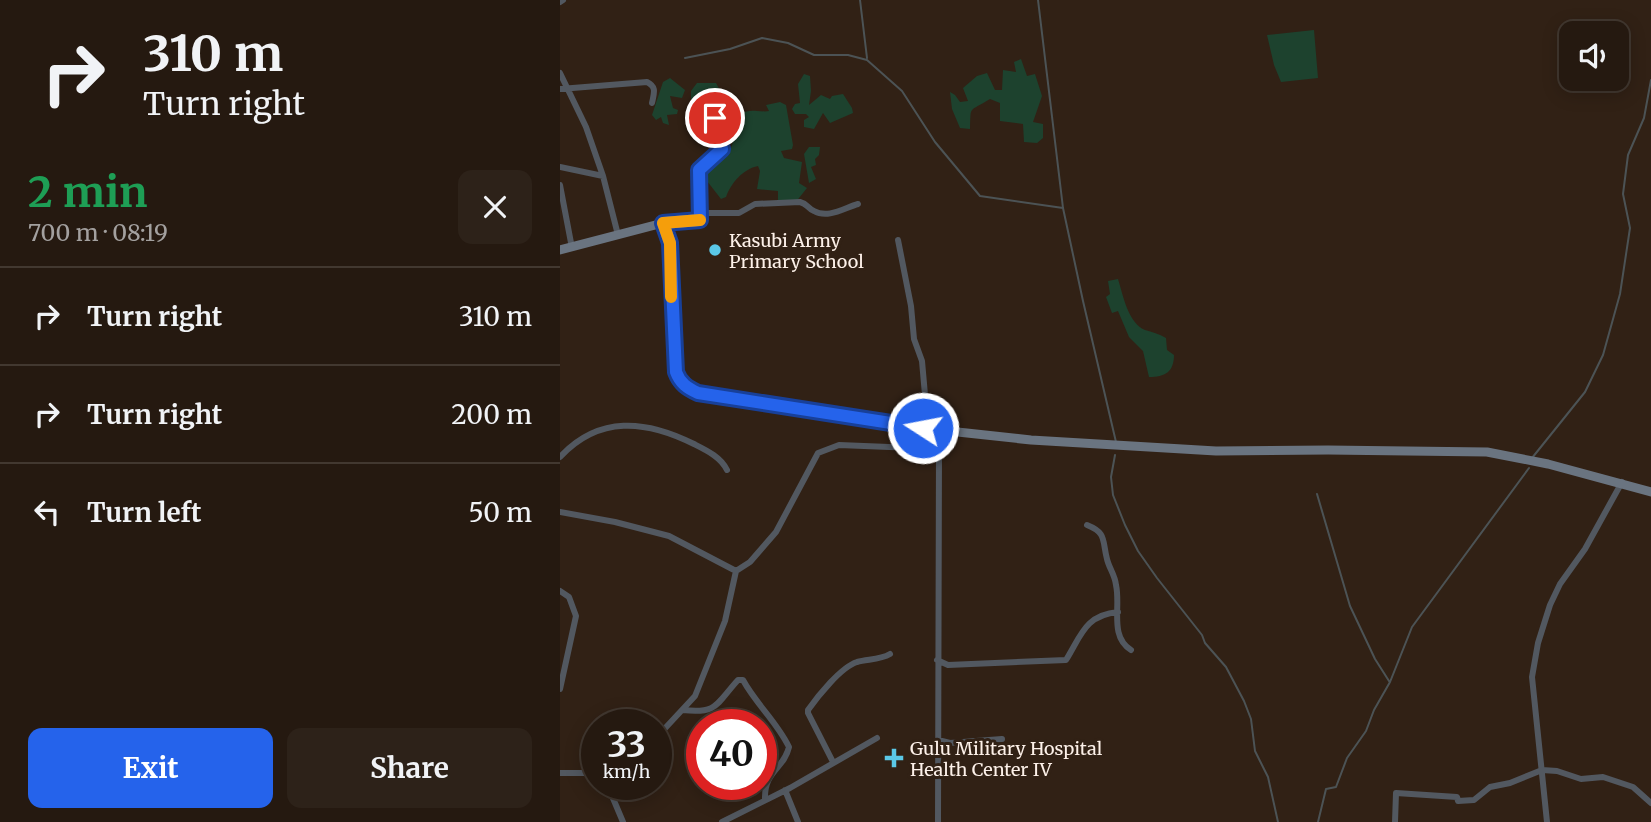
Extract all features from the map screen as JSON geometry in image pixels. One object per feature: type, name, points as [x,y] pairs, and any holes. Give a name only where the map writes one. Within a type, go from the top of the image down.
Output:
[{"type":"street","points":[[560,73],[564,90],[586,127],[603,176],[618,235]]},
{"type":"street","points":[[564,90],[647,82],[655,89],[652,103]]},
{"type":"street","points":[[560,250],[663,223],[700,220],[699,170],[722,149],[715,118]]},
{"type":"street","points":[[560,167],[603,176]]},
{"type":"street","points":[[560,185],[572,247]]},
{"type":"street","points":[[700,213],[739,213],[755,204],[800,202],[807,204],[813,211],[826,215],[858,204]]},
{"type":"street","points":[[663,223],[670,243],[676,372],[683,384],[698,393],[923,428],[1020,439],[1216,451],[1487,452],[1622,482],[1651,492]]},
{"type":"street","points":[[898,240],[911,306],[914,339],[922,361],[925,395],[923,428]]},
{"type":"street","points":[[560,457],[592,432],[608,427],[632,425],[656,429],[687,440],[709,451],[727,470]]},
{"type":"street","points":[[937,822],[939,430]]},
{"type":"street","points":[[672,721],[695,696],[709,665],[731,601],[731,586],[736,571],[750,562],[776,532],[814,458],[821,451],[839,445],[939,449]]},
{"type":"street","points":[[1547,822],[1532,677],[1544,622],[1560,584],[1585,549],[1622,482]]},
{"type":"street","points":[[560,512],[615,522],[669,537],[736,571]]},
{"type":"street","points":[[1087,525],[1098,529],[1102,535],[1106,558],[1116,583],[1117,632],[1121,643],[1130,650]]},
{"type":"street","points":[[560,590],[569,597],[576,616],[560,689]]},
{"type":"street","points":[[937,660],[948,665],[1066,660],[1076,640],[1092,620],[1118,612]]},
{"type":"street","points":[[833,762],[808,710],[850,666],[890,654]]},
{"type":"street","points":[[711,709],[738,680],[743,680],[764,709]]},
{"type":"street","points":[[682,710],[686,710]]},
{"type":"street","points":[[777,725],[789,747],[777,767]]},
{"type":"street","points":[[777,794],[877,738]]},
{"type":"street","points":[[938,740],[950,743],[1002,739]]},
{"type":"street","points":[[1395,822],[1396,793],[1457,797],[1458,801],[1470,801],[1490,787],[1510,783],[1542,770],[1557,771],[1581,779],[1603,777],[1633,787],[1651,803]]},
{"type":"street","points":[[560,773],[581,773]]},
{"type":"street","points":[[785,790],[798,822]]},
{"type":"street","points":[[614,800],[623,822]]},
{"type":"street","points":[[722,822],[763,800]]},
{"type":"green space","points":[[1314,30],[1318,78],[1281,82],[1267,35]]},
{"type":"green space","points":[[1021,59],[1027,76],[1035,74],[1042,96],[1033,122],[1043,124],[1043,138],[1037,143],[1024,142],[1023,124],[1000,121],[1000,103],[990,99],[972,110],[970,129],[960,128],[952,109],[950,92],[960,102],[968,101],[963,88],[977,76],[987,73],[995,90],[1002,90],[1003,70],[1016,72],[1014,62]]},
{"type":"green space","points":[[804,74],[810,76],[809,105],[821,95],[830,99],[843,94],[853,113],[830,123],[823,113],[814,129],[804,127],[804,120],[809,117],[806,114],[795,114],[792,109],[795,104],[800,103],[798,84]]},
{"type":"green space","points":[[670,78],[685,90],[682,98],[670,96],[673,108],[678,110],[677,114],[667,115],[669,125],[663,123],[661,117],[656,120],[652,115],[663,82]]},
{"type":"green space","points":[[697,83],[716,83],[727,109],[740,113],[769,111],[766,105],[780,102],[786,105],[793,145],[792,149],[781,151],[784,158],[802,162],[799,183],[807,188],[795,203],[778,204],[778,191],[757,189],[760,171],[758,166],[743,173],[734,182],[726,197],[721,199],[700,172],[724,156],[733,142],[718,107],[711,108],[714,114],[720,116],[720,124],[707,117],[703,121],[713,127],[709,132],[688,118],[686,111],[691,104],[691,91]]},
{"type":"green space","points":[[809,147],[820,147],[819,155],[815,159],[816,165],[811,167],[816,179],[809,183],[804,154]]},
{"type":"green space","points":[[1118,279],[1134,321],[1145,330],[1166,338],[1167,350],[1174,355],[1172,366],[1164,375],[1149,377],[1143,351],[1129,337],[1118,311],[1112,313],[1106,297],[1110,294],[1108,281]]},
{"type":"waterway","points":[[860,0],[867,58]]},
{"type":"waterway","points":[[1038,0],[1063,208],[1116,442]]},
{"type":"waterway","points":[[685,58],[730,49],[762,38],[788,43],[814,55],[848,55],[867,60],[902,91],[935,142],[980,196],[1063,208]]},
{"type":"waterway","points":[[1532,458],[1585,392],[1603,355],[1620,294],[1630,228],[1623,194],[1628,155],[1644,118],[1651,80]]},
{"type":"waterway","points":[[1115,455],[1111,477],[1113,495],[1125,525],[1138,551],[1157,578],[1226,667],[1244,701],[1251,719],[1255,751],[1268,777],[1278,822]]},
{"type":"waterway","points":[[1318,822],[1326,789],[1336,787],[1347,758],[1366,731],[1390,682],[1412,627],[1529,468]]},
{"type":"waterway","points":[[1317,494],[1350,606],[1375,659],[1389,681]]},
{"type":"slow traffic","points":[[671,297],[670,243],[663,223],[700,220]]},
{"type":"place","name":"Kasubi Army Primary School","points":[[715,250]]},
{"type":"place","name":"Gulu Military Hospital Health Center IV","points":[[894,758]]},
{"type":"route","points":[[715,118],[722,149],[699,170],[700,220],[663,223],[670,243],[671,301],[676,372],[679,380],[698,393],[923,428]]}]
